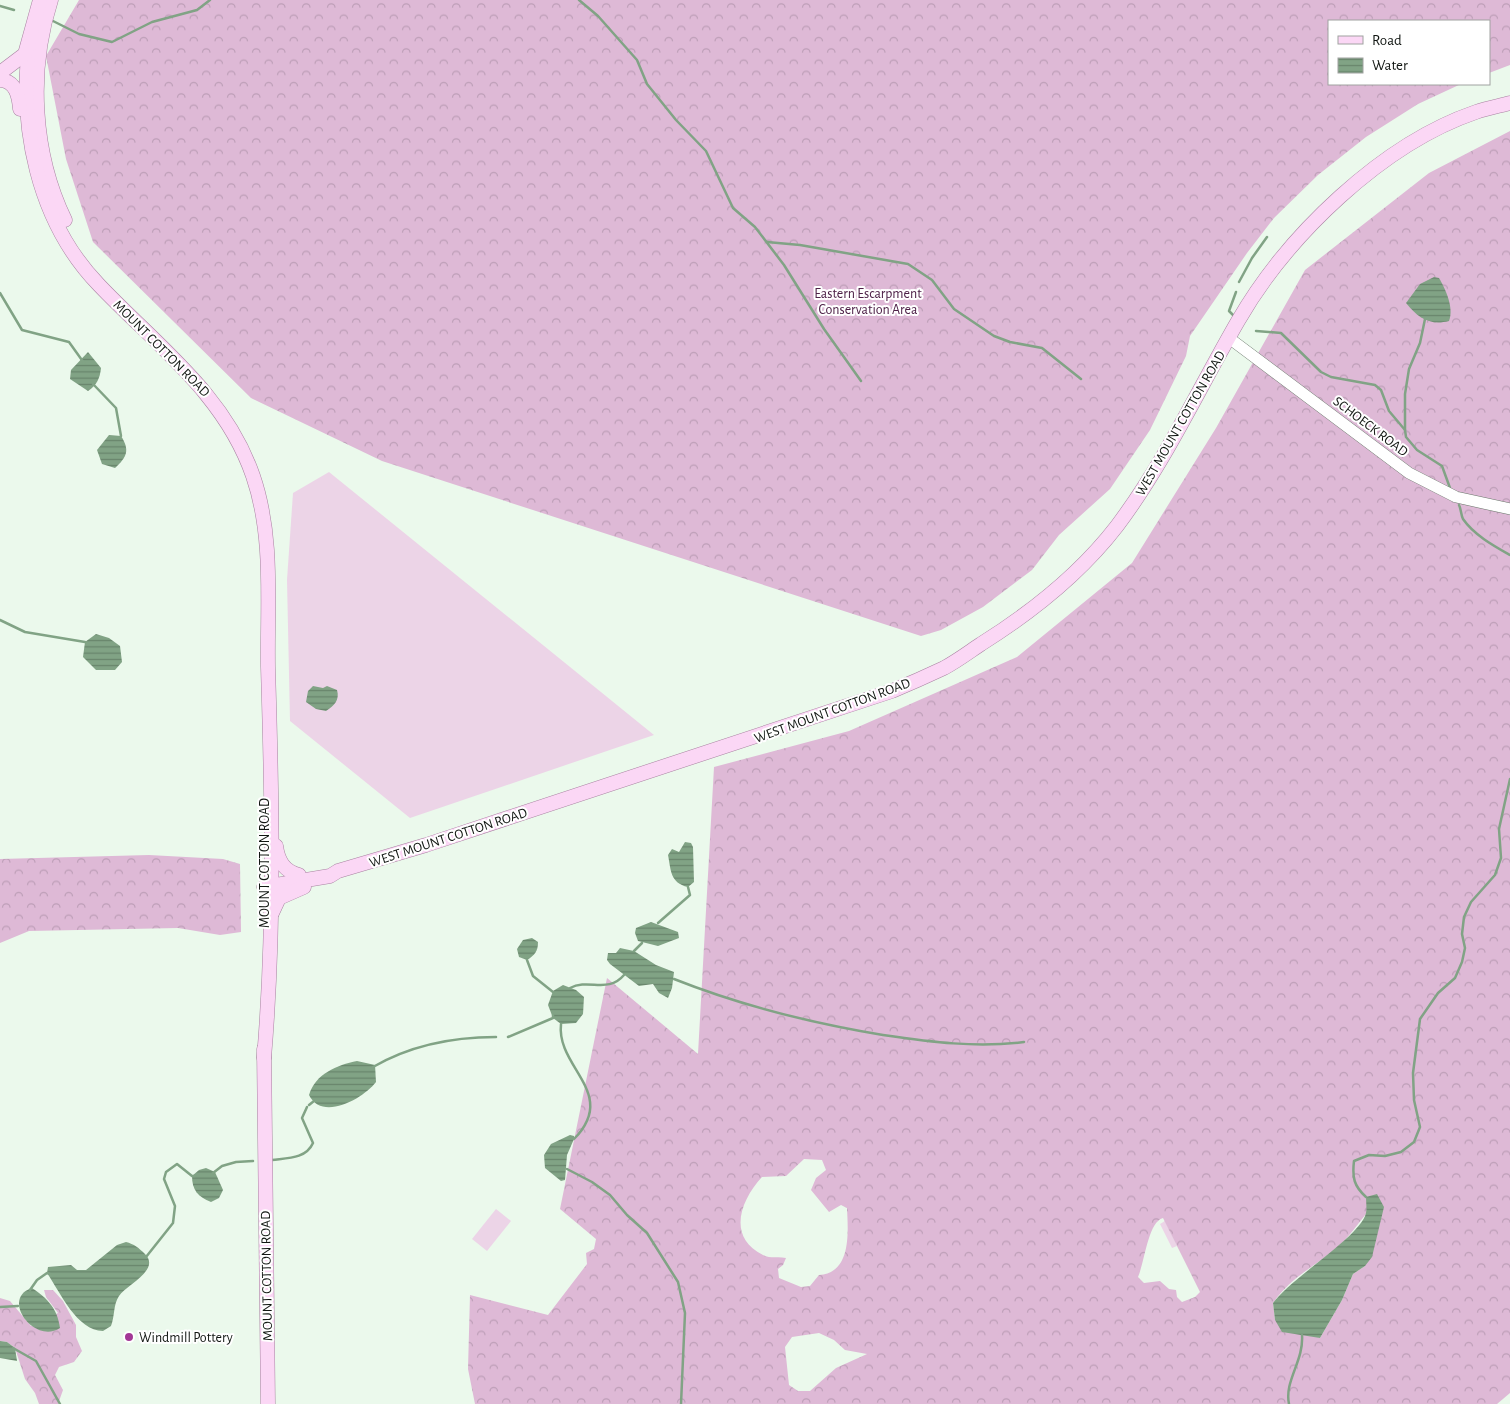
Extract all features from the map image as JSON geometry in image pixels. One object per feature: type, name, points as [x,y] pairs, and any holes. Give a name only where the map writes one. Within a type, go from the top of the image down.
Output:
[{"type":"main road","points":[[0,77],[22,57],[30,39],[40,0]]},
{"type":"main road","points":[[37,86],[29,73],[46,0]]},
{"type":"main road","points":[[51,0],[40,48],[37,86],[42,145],[57,201],[81,250],[116,302]]},
{"type":"main road","name":"MOUNT COTTON ROAD","points":[[30,39],[30,135],[44,194],[71,248],[88,273],[203,389],[227,421],[245,455],[258,490],[264,523],[268,578],[271,788],[262,1005],[268,1404]]},
{"type":"main road","points":[[0,77],[29,73]]},
{"type":"main road","points":[[0,77],[10,82],[17,93],[27,155],[44,194]]},
{"type":"main road","name":"WEST MOUNT COTTON ROAD","points":[[334,874],[612,782],[719,750],[892,691],[946,667],[1039,605],[1078,569],[1116,528],[1147,484],[1255,294],[1292,243],[1332,203],[1376,167],[1425,136],[1475,112],[1510,103]]},
{"type":"main road","name":"MOUNT COTTON ROAD","points":[[264,1058],[271,919],[267,884],[265,690],[268,669]]},
{"type":"main road","points":[[271,788],[278,858],[288,871],[299,875]]},
{"type":"main road","points":[[267,884],[299,875],[334,874]]},
{"type":"main road","points":[[267,884],[334,874]]},
{"type":"main road","points":[[271,919],[273,906],[279,898],[334,874]]},
{"type":"street","name":"SCHOECK ROAD","points":[[1229,338],[1409,473],[1456,497],[1510,509]]},
{"type":"green space","name":"Eastern Escarpment Conservation Area","points":[[79,0],[1510,0],[1510,65],[1490,73],[1490,20],[1328,20],[1328,85],[1459,85],[1418,104],[1366,137],[1318,175],[1274,218],[1247,253],[1190,336],[1186,356],[1150,430],[1110,489],[1059,535],[1032,570],[983,607],[941,630],[921,636],[382,461],[251,398],[93,242],[66,159],[46,56]]},
{"type":"green space","points":[[1510,131],[1510,1393],[1497,1404],[475,1404],[468,1369],[470,1295],[548,1315],[587,1264],[586,1253],[594,1249],[596,1239],[560,1209],[607,978],[698,1054],[714,767],[849,731],[1017,657],[1132,563],[1216,428],[1305,270],[1429,173]],"holes":[[[804,1159],[822,1160],[826,1170],[816,1178],[811,1190],[829,1212],[841,1205],[847,1208],[848,1228],[843,1259],[830,1272],[819,1275],[810,1286],[801,1287],[779,1278],[778,1269],[783,1265],[786,1258],[763,1255],[745,1239],[741,1229],[743,1207],[762,1177],[786,1176]],[[1366,1214],[1365,1266],[1353,1274],[1342,1300],[1320,1338],[1275,1320],[1273,1303],[1287,1286],[1338,1247]],[[1163,1218],[1200,1292],[1195,1297],[1182,1302],[1177,1297],[1176,1290],[1169,1289],[1160,1281],[1144,1283],[1138,1277],[1150,1234],[1158,1221]],[[819,1333],[834,1340],[845,1350],[867,1354],[836,1368],[810,1391],[798,1391],[789,1385],[785,1347],[792,1337]]]},
{"type":"green space","points":[[329,472],[654,735],[410,818],[290,721],[287,580],[293,493]]},
{"type":"green space","points":[[149,855],[223,859],[240,864],[241,932],[220,935],[178,928],[29,931],[0,943],[0,859]]},
{"type":"green space","points":[[496,1209],[511,1221],[487,1251],[472,1239]]},
{"type":"green space","points":[[1165,1221],[1177,1246],[1172,1248],[1160,1224]]},
{"type":"green space","points":[[44,1290],[53,1290],[63,1301],[76,1325],[76,1337],[82,1351],[74,1362],[59,1367],[55,1375],[63,1390],[58,1404],[39,1404],[35,1393],[25,1379],[15,1348],[7,1342],[0,1341],[0,1298],[10,1301],[31,1326],[58,1313],[46,1297]]},
{"type":"water","points":[[1434,277],[1439,278],[1448,299],[1451,310],[1449,321],[1436,322],[1425,320],[1406,303],[1420,284]]},
{"type":"water","points":[[88,352],[101,368],[98,381],[88,391],[70,379],[71,370]]},
{"type":"water","points":[[109,435],[121,436],[126,445],[125,457],[115,468],[102,464],[97,450]]},
{"type":"water","points":[[96,634],[109,638],[120,646],[122,662],[115,670],[96,670],[83,657],[85,642]]},
{"type":"water","points":[[313,686],[323,688],[327,686],[337,690],[338,697],[332,707],[326,711],[316,709],[306,702],[308,691]]},
{"type":"water","points":[[685,842],[691,843],[693,847],[694,882],[688,887],[678,882],[672,875],[668,855],[672,849],[679,852]]},
{"type":"water","points":[[651,922],[678,932],[679,938],[658,946],[638,941],[635,933],[636,928]]},
{"type":"water","points":[[532,938],[538,942],[536,952],[527,960],[519,957],[517,949],[523,940]]},
{"type":"water","points":[[620,948],[634,951],[656,965],[674,972],[672,988],[668,998],[659,993],[653,984],[639,986],[610,964],[607,960],[608,953],[616,953]]},
{"type":"water","points":[[563,985],[576,990],[584,997],[583,1014],[576,1023],[561,1024],[553,1018],[548,1005],[553,991]]},
{"type":"water","points":[[357,1061],[375,1065],[376,1082],[370,1088],[362,1095],[343,1105],[323,1107],[315,1103],[309,1095],[316,1081],[335,1068]]},
{"type":"water","points":[[570,1135],[574,1136],[574,1139],[567,1155],[565,1180],[561,1181],[545,1168],[544,1155],[551,1144]]},
{"type":"water","points":[[206,1168],[215,1172],[223,1190],[219,1198],[211,1202],[197,1192],[192,1181],[192,1176],[199,1170]]},
{"type":"water","points":[[1377,1194],[1384,1207],[1372,1257],[1365,1266],[1353,1274],[1342,1300],[1320,1338],[1282,1332],[1275,1320],[1273,1303],[1294,1282],[1352,1233],[1366,1213],[1366,1197]]},
{"type":"water","points":[[126,1242],[136,1246],[145,1254],[149,1260],[149,1266],[141,1277],[119,1296],[111,1326],[103,1331],[94,1329],[85,1325],[70,1309],[47,1273],[48,1267],[71,1265],[77,1270],[86,1270],[117,1245]]},
{"type":"water","points":[[32,1288],[43,1296],[54,1309],[60,1328],[50,1332],[40,1330],[24,1318],[20,1310],[19,1301],[23,1293]]},
{"type":"water","points":[[0,1341],[7,1342],[15,1348],[17,1361],[0,1358]]},
{"type":"waterway","points":[[51,20],[79,34],[112,42],[152,22],[197,10],[210,0]]},
{"type":"waterway","points":[[579,0],[598,16],[637,60],[647,84],[676,120],[706,151],[733,208],[755,227],[784,265],[824,329],[861,381]]},
{"type":"waterway","points":[[0,6],[14,10]]},
{"type":"waterway","points":[[1239,282],[1252,258],[1267,237]]},
{"type":"waterway","points":[[767,242],[800,245],[908,264],[932,280],[954,309],[994,336],[1010,342],[1042,348],[1081,379]]},
{"type":"waterway","points":[[1233,315],[1229,311],[1236,292]]},
{"type":"waterway","points":[[0,293],[22,330],[69,342],[84,363]]},
{"type":"waterway","points":[[1425,319],[1420,343],[1409,369],[1405,394],[1406,437],[1417,450],[1442,466],[1450,488]]},
{"type":"waterway","points":[[1256,331],[1281,333],[1321,372],[1331,377],[1375,385],[1381,390],[1389,411],[1405,430]]},
{"type":"waterway","points":[[93,384],[116,408],[121,436]]},
{"type":"waterway","points":[[1459,505],[1463,519],[1473,530],[1485,540],[1510,555]]},
{"type":"waterway","points":[[0,620],[25,632],[85,642]]},
{"type":"waterway","points":[[1366,1197],[1355,1181],[1353,1172],[1354,1161],[1369,1155],[1385,1156],[1401,1152],[1414,1142],[1420,1127],[1414,1100],[1413,1073],[1420,1019],[1438,993],[1455,978],[1462,962],[1465,948],[1462,934],[1464,917],[1471,902],[1495,875],[1501,858],[1499,829],[1510,779]]},
{"type":"waterway","points":[[658,923],[690,895],[688,887]]},
{"type":"waterway","points":[[634,951],[642,943]]},
{"type":"waterway","points":[[527,960],[533,976],[553,992]]},
{"type":"waterway","points":[[570,988],[584,984],[611,984],[618,981],[624,975]]},
{"type":"waterway","points":[[674,979],[751,1005],[803,1019],[856,1030],[936,1042],[988,1044],[1024,1042]]},
{"type":"waterway","points":[[508,1037],[553,1018],[553,1015]]},
{"type":"waterway","points":[[561,1024],[562,1040],[567,1054],[588,1094],[590,1108],[586,1123],[574,1139]]},
{"type":"waterway","points":[[373,1067],[402,1053],[432,1044],[480,1037],[496,1037]]},
{"type":"waterway","points":[[309,1105],[314,1101]]},
{"type":"waterway","points":[[272,1160],[296,1157],[310,1148],[313,1143],[302,1118],[307,1107]]},
{"type":"waterway","points":[[213,1173],[222,1166],[236,1162],[253,1161]]},
{"type":"waterway","points":[[146,1257],[173,1223],[175,1206],[164,1179],[166,1172],[177,1164],[192,1176],[195,1176]]},
{"type":"waterway","points":[[567,1169],[592,1182],[610,1195],[627,1215],[647,1233],[678,1282],[685,1313],[681,1404]]},
{"type":"waterway","points":[[30,1290],[37,1280],[47,1273],[50,1274]]},
{"type":"waterway","points":[[0,1307],[18,1306]]},
{"type":"waterway","points":[[1289,1404],[1289,1387],[1300,1354],[1302,1335]]},
{"type":"waterway","points":[[13,1348],[36,1361],[60,1404]]},
{"type":"place","name":"Windmill Pottery","points":[[129,1337]]}]
